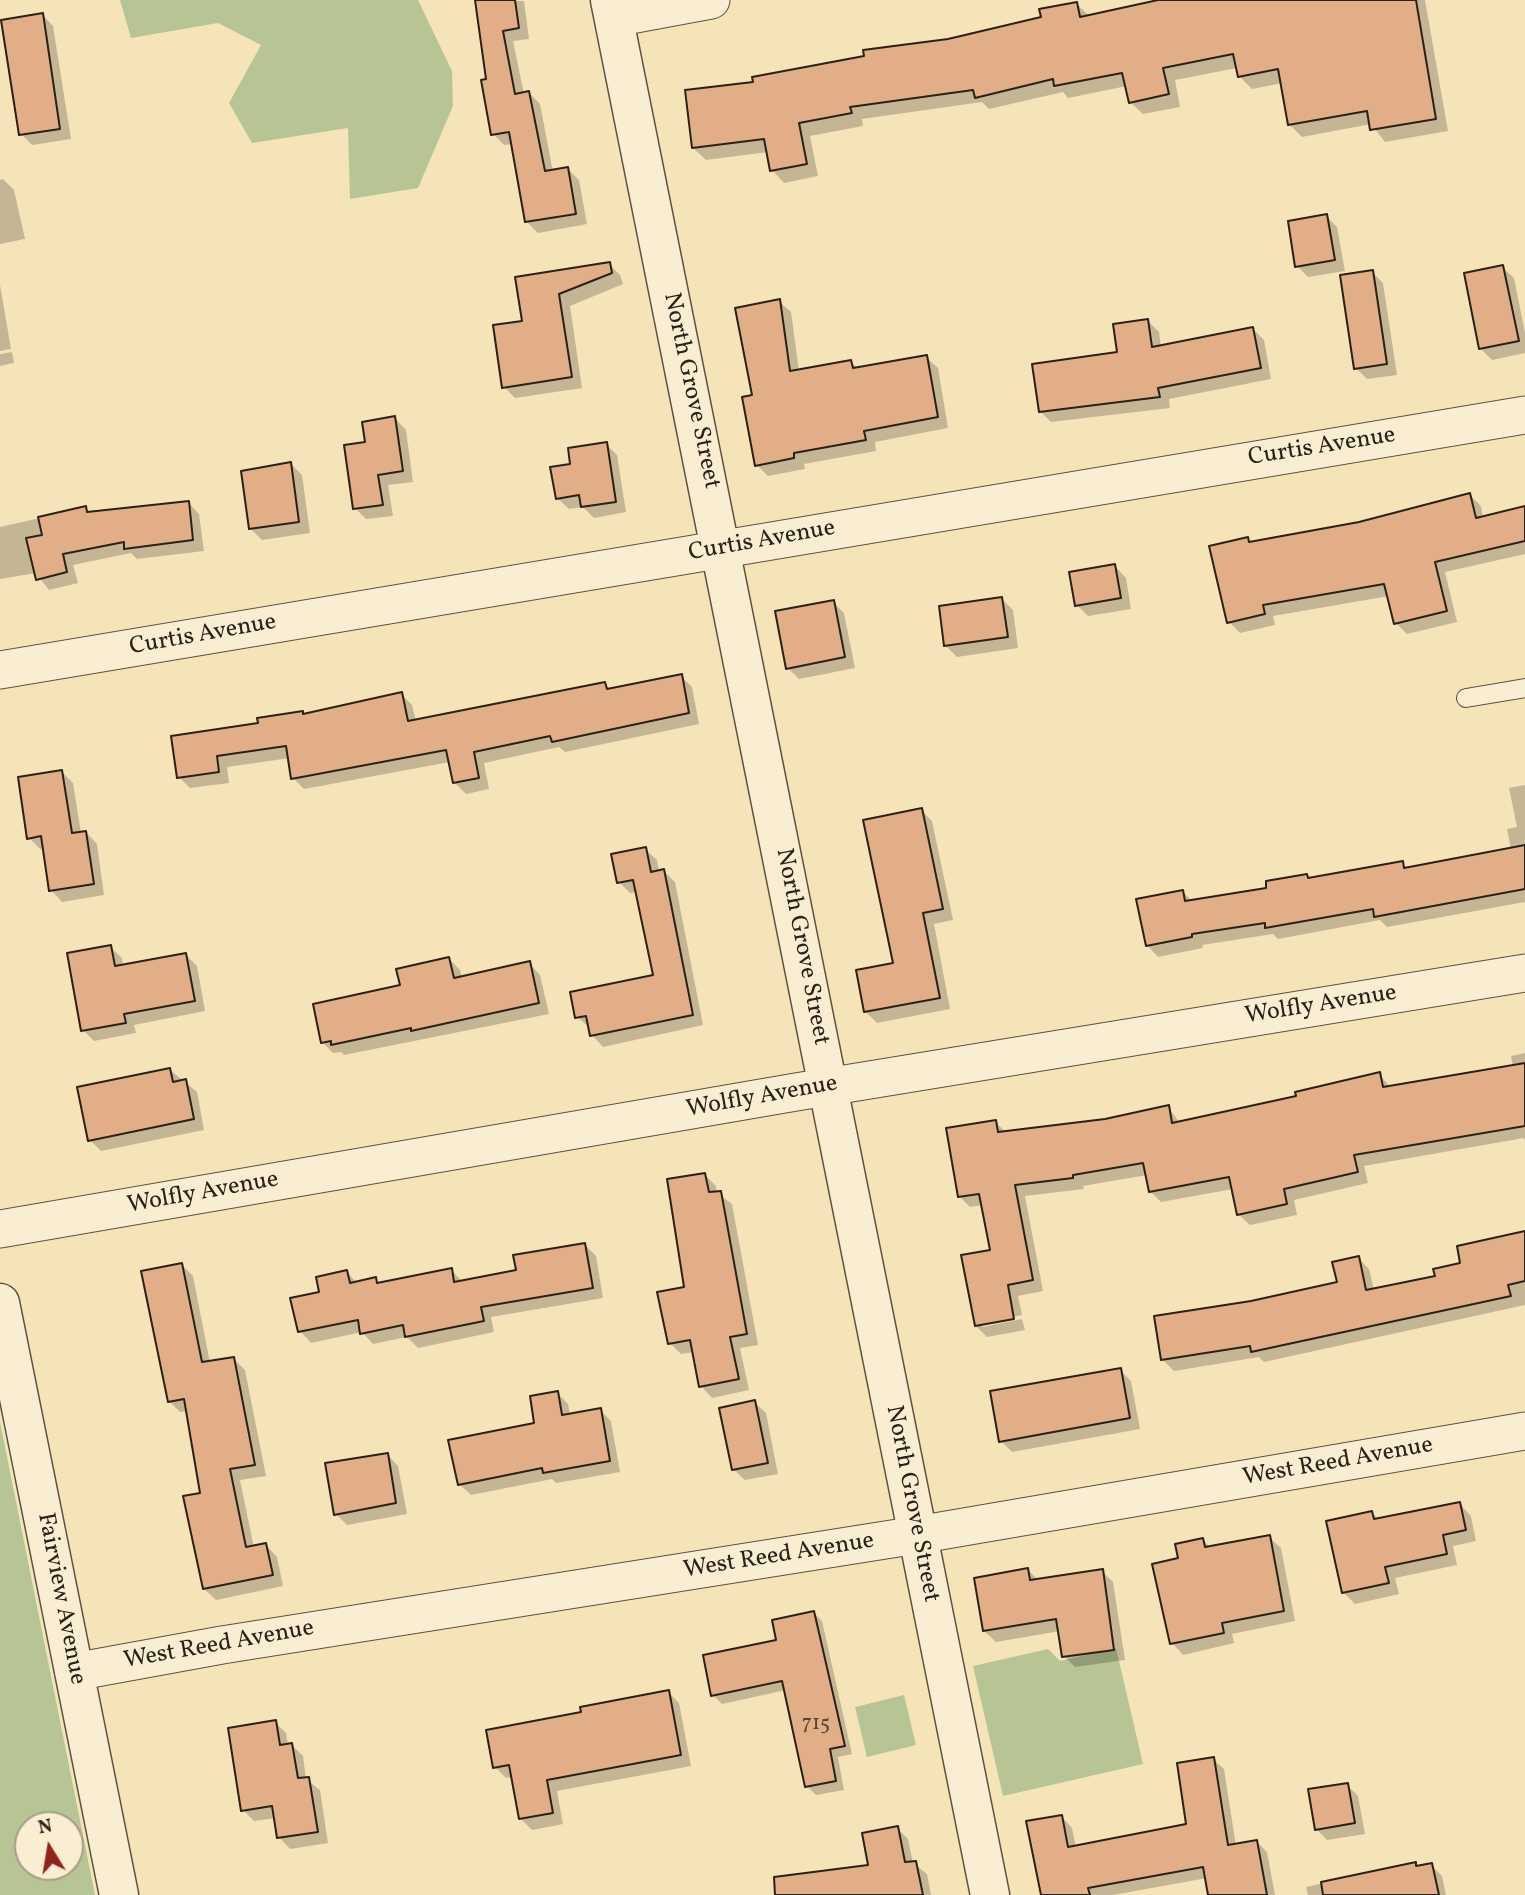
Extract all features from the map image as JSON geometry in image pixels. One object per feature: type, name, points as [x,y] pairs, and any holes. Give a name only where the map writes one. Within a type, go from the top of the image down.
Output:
[{"type":"street","points":[[612,9],[711,0]]},
{"type":"street","name":"North Grove Street","points":[[612,9],[723,549],[990,1895]]},
{"type":"street","name":"Curtis Avenue","points":[[0,670],[1525,415]]},
{"type":"street","name":"Wolfly Avenue","points":[[0,1229],[828,1087],[1525,973]]},
{"type":"street","name":"Fairview Avenue","points":[[0,1303],[119,1895]]},
{"type":"street","name":"West Reed Avenue","points":[[74,1672],[222,1644],[917,1535],[1525,1431]]},
{"type":"lane","points":[[1466,698],[1525,688]]},
{"type":"green space","points":[[120,0],[418,0],[452,71],[453,106],[418,188],[350,199],[348,128],[252,143],[229,103],[261,45],[218,23],[131,38]]},
{"type":"green space","points":[[0,1422],[78,1811],[14,1811],[14,1881],[84,1881],[84,1840],[95,1895],[0,1895]]},
{"type":"green space","points":[[1116,1648],[1143,1764],[1003,1796],[973,1666],[1048,1649],[1060,1661]]},
{"type":"green space","points":[[904,1695],[916,1745],[867,1757],[855,1707]]},
{"type":"building","points":[[475,0],[515,0],[519,28],[503,31],[515,94],[529,91],[545,171],[568,167],[576,214],[525,222],[509,132],[491,135],[481,80],[486,79]]},
{"type":"building","points":[[1158,0],[1416,0],[1436,119],[1370,130],[1367,111],[1288,125],[1278,69],[1238,77],[1233,54],[1163,68],[1169,94],[1129,103],[1122,73],[1054,86],[1053,79],[975,98],[973,90],[850,107],[852,113],[799,123],[807,164],[770,171],[764,139],[692,148],[685,90],[753,82],[752,77],[864,56],[863,50],[948,39],[1041,17],[1039,9],[1077,2],[1080,17]]},
{"type":"building","points":[[43,13],[60,129],[19,135],[1,20]]},
{"type":"building","points":[[1327,214],[1335,260],[1295,267],[1288,221]]},
{"type":"building","points":[[610,262],[612,273],[559,294],[572,377],[502,388],[493,325],[522,321],[515,277]]},
{"type":"building","points":[[1503,265],[1519,341],[1479,349],[1464,273]]},
{"type":"building","points":[[1373,270],[1387,364],[1354,369],[1340,275]]},
{"type":"building","points":[[780,299],[790,371],[851,360],[853,368],[927,355],[938,417],[864,431],[866,440],[794,453],[794,458],[755,466],[742,397],[752,395],[735,308]]},
{"type":"building","points":[[1148,319],[1152,347],[1253,327],[1261,368],[1158,388],[1160,397],[1039,412],[1032,364],[1117,352],[1113,324]]},
{"type":"building","points":[[395,416],[403,471],[378,475],[383,505],[353,509],[344,445],[365,442],[362,422]]},
{"type":"building","points":[[607,442],[616,502],[581,507],[579,495],[556,499],[550,467],[570,464],[568,448]]},
{"type":"building","points":[[291,462],[299,522],[249,529],[241,471]]},
{"type":"building","points":[[1470,493],[1476,518],[1525,506],[1525,541],[1435,562],[1447,611],[1394,624],[1384,584],[1263,605],[1265,614],[1227,623],[1209,546],[1248,537],[1249,542],[1359,522]]},
{"type":"building","points":[[189,501],[193,540],[124,549],[124,542],[63,554],[67,572],[36,580],[26,538],[42,535],[38,517],[86,506],[87,512]]},
{"type":"building","points":[[1115,564],[1121,598],[1075,606],[1069,572]]},
{"type":"building","points":[[1002,597],[1008,637],[944,646],[939,606]]},
{"type":"building","points":[[834,600],[845,657],[786,669],[775,611]]},
{"type":"building","points":[[682,674],[689,713],[552,742],[550,736],[474,752],[479,778],[453,783],[446,750],[291,779],[286,746],[217,756],[219,772],[177,778],[171,736],[258,723],[257,718],[303,711],[303,714],[402,692],[408,721],[605,682],[607,689]]},
{"type":"building","points":[[62,770],[72,833],[86,831],[94,884],[49,891],[41,836],[27,839],[18,777]]},
{"type":"building","points":[[922,808],[943,909],[923,913],[940,998],[864,1012],[856,970],[893,963],[863,820]]},
{"type":"building","points":[[1525,845],[1525,889],[1374,917],[1373,909],[1265,928],[1265,923],[1192,934],[1192,937],[1146,946],[1136,899],[1183,890],[1185,901],[1266,888],[1266,881],[1307,874],[1308,878],[1403,861],[1404,868]]},
{"type":"building","points":[[646,847],[651,872],[664,869],[693,1015],[590,1036],[586,1016],[575,1018],[570,992],[653,975],[633,880],[617,883],[611,854]]},
{"type":"building","points":[[111,945],[115,966],[186,953],[195,1001],[124,1014],[126,1023],[81,1031],[67,953]]},
{"type":"building","points":[[449,957],[454,978],[530,961],[539,1003],[411,1031],[411,1028],[331,1045],[331,1041],[321,1043],[313,1004],[400,985],[396,969]]},
{"type":"building","points":[[1525,1063],[1525,1126],[1354,1155],[1358,1172],[1284,1189],[1287,1204],[1237,1215],[1229,1177],[1149,1192],[1143,1163],[1073,1175],[1073,1178],[1015,1185],[1033,1280],[1008,1285],[1014,1319],[975,1326],[961,1255],[990,1250],[979,1194],[958,1197],[946,1128],[996,1120],[998,1132],[1105,1119],[1169,1105],[1172,1123],[1296,1096],[1295,1092],[1380,1072],[1383,1087]]},
{"type":"building","points":[[170,1068],[173,1082],[186,1079],[194,1119],[88,1141],[77,1087]]},
{"type":"building","points":[[705,1173],[709,1192],[721,1191],[747,1334],[730,1337],[739,1379],[699,1387],[690,1340],[668,1344],[657,1292],[684,1287],[667,1179]]},
{"type":"building","points":[[1525,1231],[1525,1281],[1508,1285],[1511,1296],[1251,1352],[1250,1346],[1161,1360],[1154,1316],[1251,1301],[1337,1282],[1332,1262],[1359,1256],[1366,1290],[1435,1276],[1433,1269],[1460,1263],[1457,1246]]},
{"type":"building","points":[[585,1243],[593,1288],[481,1307],[484,1321],[405,1337],[403,1325],[360,1334],[358,1320],[298,1332],[290,1298],[319,1292],[316,1277],[347,1270],[350,1283],[376,1277],[377,1283],[452,1268],[454,1282],[516,1270],[513,1255]]},
{"type":"building","points":[[182,1263],[202,1362],[234,1357],[255,1465],[230,1469],[246,1547],[266,1543],[273,1575],[203,1589],[183,1496],[200,1493],[184,1399],[168,1402],[141,1271]]},
{"type":"building","points":[[1121,1368],[1130,1418],[999,1442],[990,1391]]},
{"type":"building","points":[[558,1391],[562,1415],[601,1408],[610,1461],[543,1473],[542,1468],[458,1485],[448,1440],[534,1423],[530,1396]]},
{"type":"building","points":[[755,1400],[768,1463],[732,1470],[719,1408]]},
{"type":"building","points":[[388,1453],[396,1503],[334,1515],[325,1463]]},
{"type":"building","points":[[1460,1502],[1466,1530],[1443,1535],[1447,1554],[1385,1567],[1389,1583],[1342,1593],[1326,1521],[1372,1511],[1374,1519]]},
{"type":"building","points":[[1270,1535],[1284,1611],[1222,1623],[1224,1633],[1170,1644],[1152,1564],[1178,1558],[1175,1544],[1203,1538],[1205,1547]]},
{"type":"building","points":[[1028,1568],[1030,1580],[1103,1569],[1114,1650],[1062,1657],[1056,1619],[983,1631],[974,1578]]},
{"type":"building","points":[[814,1611],[845,1746],[830,1749],[836,1781],[805,1787],[782,1681],[711,1696],[703,1655],[776,1640],[772,1620]]},
{"type":"building","points":[[669,1690],[681,1755],[547,1780],[553,1813],[519,1819],[509,1765],[493,1768],[486,1730],[581,1712],[580,1707]]},
{"type":"building","points":[[276,1720],[280,1745],[292,1743],[298,1778],[309,1777],[318,1832],[277,1838],[272,1806],[241,1811],[228,1728]]},
{"type":"building","points":[[1214,1757],[1228,1845],[1257,1840],[1267,1895],[1208,1895],[1203,1867],[1088,1888],[1090,1895],[1041,1895],[1026,1821],[1062,1815],[1068,1847],[1186,1824],[1177,1763]]},
{"type":"building","points":[[1348,1783],[1355,1823],[1315,1830],[1308,1789]]},
{"type":"building","points":[[898,1826],[905,1862],[916,1861],[923,1895],[775,1895],[774,1877],[868,1865],[862,1833]]},
{"type":"building","points":[[1416,1862],[1416,1866],[1432,1863],[1439,1895],[1323,1895],[1321,1882]]}]
